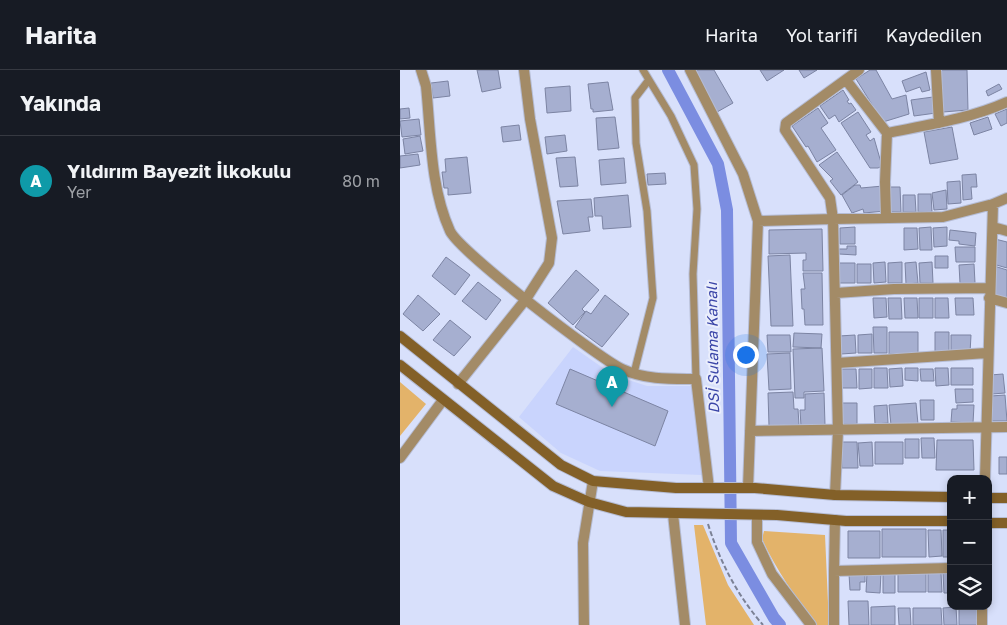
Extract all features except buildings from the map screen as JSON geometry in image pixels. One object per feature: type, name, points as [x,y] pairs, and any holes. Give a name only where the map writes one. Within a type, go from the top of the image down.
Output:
[{"type":"main road","points":[[400,336],[561,465],[593,481],[676,488],[746,488],[836,495],[947,497]]},
{"type":"main road","points":[[400,365],[553,486],[589,502],[626,512],[744,516],[777,515],[835,520],[947,521]]},
{"type":"main road","points":[[992,498],[1007,498]]},
{"type":"main road","points":[[992,523],[1007,523]]},
{"type":"street","points":[[421,70],[426,86],[438,201],[451,234],[474,258],[621,369],[654,379],[696,379],[714,488]]},
{"type":"street","points":[[458,384],[526,299],[549,262],[552,238],[530,119],[524,70]]},
{"type":"street","points":[[690,70],[743,174],[758,221],[746,488]]},
{"type":"street","points":[[836,495],[838,431],[833,219],[830,198],[785,130],[786,123],[859,70]]},
{"type":"street","points":[[936,70],[939,123]]},
{"type":"street","points":[[846,80],[886,132],[886,218]]},
{"type":"street","points":[[886,132],[939,123],[993,108],[1007,102]]},
{"type":"street","points":[[758,221],[943,217],[993,204],[1007,198]]},
{"type":"street","points":[[985,475],[987,353],[993,204]]},
{"type":"street","points":[[993,227],[1007,231]]},
{"type":"street","points":[[836,294],[894,289],[989,293],[1007,303]]},
{"type":"street","points":[[837,363],[987,353]]},
{"type":"street","points":[[400,458],[443,400]]},
{"type":"street","points":[[750,431],[1007,427]]},
{"type":"street","points":[[584,625],[583,543],[593,481]]},
{"type":"street","points":[[672,514],[685,625]]},
{"type":"street","points":[[757,516],[757,542],[772,574],[811,625]]},
{"type":"street","points":[[834,625],[835,520]]},
{"type":"street","points":[[834,570],[947,568]]},
{"type":"street","points":[[982,610],[982,625]]},
{"type":"lane","points":[[643,70],[671,116],[694,165],[697,209],[693,274],[696,379]]},
{"type":"lane","points":[[634,373],[653,298],[647,211],[636,144],[635,98],[648,80]]},
{"type":"path","points":[[710,515],[717,552],[733,584],[763,625]]},
{"type":"shaded area","points":[[573,347],[613,375],[647,386],[693,386],[702,475],[600,471],[561,453],[519,417]]},
{"type":"shaded area","points":[[400,382],[426,404],[400,436]]},
{"type":"shaded area","points":[[694,525],[703,525],[728,585],[754,625],[706,625]]},
{"type":"shaded area","points":[[764,531],[825,535],[829,625],[816,625],[794,594],[762,539]]},
{"type":"waterway","name":"DSİ Sulama Kanalı","points":[[668,70],[718,164],[727,210],[731,543],[774,618],[780,625]]},
{"type":"place","name":"Yıldırım Bayezit İlkokulu","points":[[612,407]]}]
